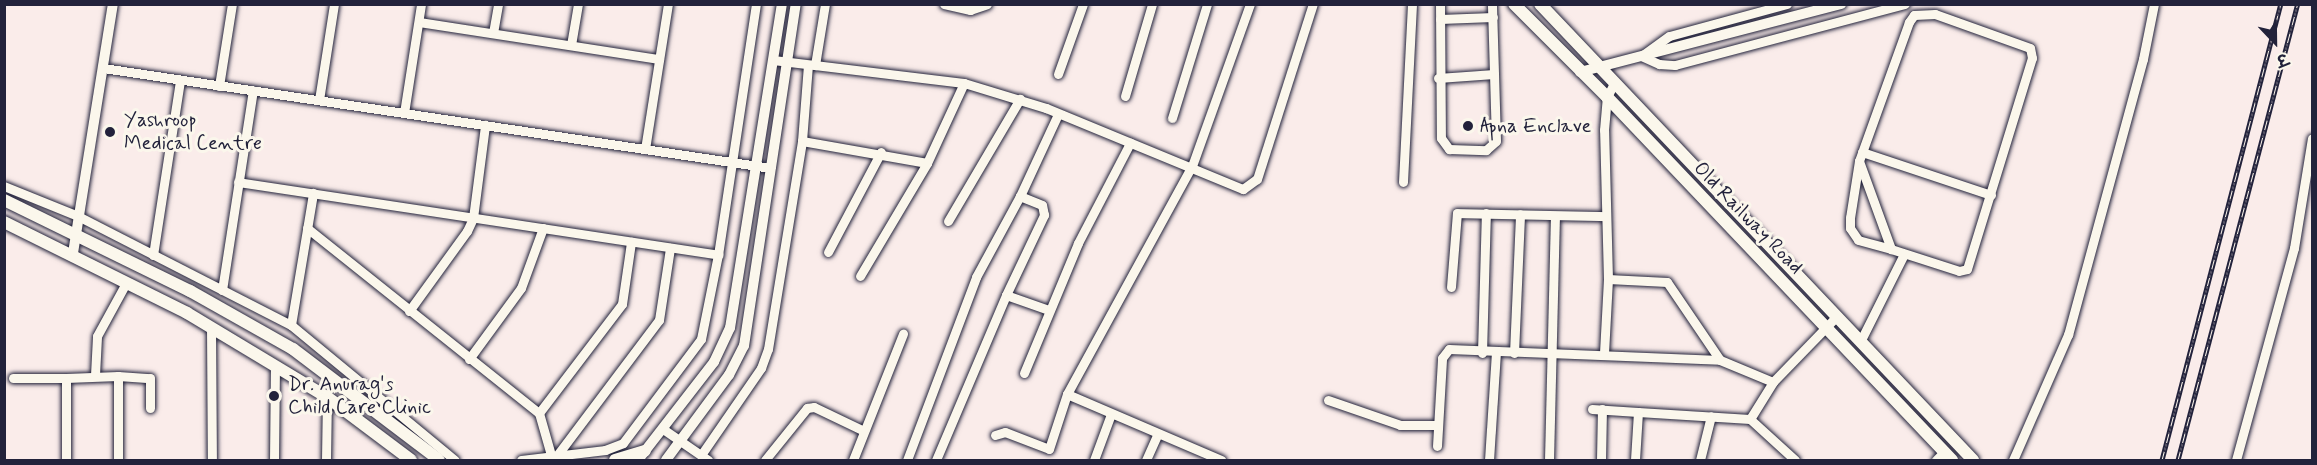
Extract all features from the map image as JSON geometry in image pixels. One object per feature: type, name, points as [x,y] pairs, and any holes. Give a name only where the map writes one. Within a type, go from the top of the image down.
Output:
[{"type":"main road","name":"Old Railway Road","points":[[1514,4],[1607,97],[1826,328],[1944,458]]},
{"type":"main road","name":"Old Railway Road","points":[[1540,4],[1973,460]]},
{"type":"main road","points":[[4,200],[190,291],[293,350],[439,460]]},
{"type":"main road","points":[[4,222],[73,253],[211,328],[327,397],[411,460]]},
{"type":"main road","points":[[615,460],[642,456]]},
{"type":"street","points":[[73,253],[113,4]]},
{"type":"street","points":[[219,86],[232,4]]},
{"type":"street","points":[[319,100],[334,4]]},
{"type":"street","points":[[404,113],[421,4]]},
{"type":"street","points":[[493,33],[498,4]]},
{"type":"street","points":[[572,45],[578,4]]},
{"type":"street","points":[[645,149],[668,4]]},
{"type":"street","points":[[521,460],[615,448],[630,435],[701,339],[718,255],[756,4]]},
{"type":"street","points":[[642,456],[724,344],[737,305],[782,4]]},
{"type":"street","points":[[666,460],[729,375],[744,346],[796,4]]},
{"type":"street","points":[[663,429],[704,458],[761,368],[768,349],[812,65],[825,4]]},
{"type":"street","points":[[944,4],[970,10],[987,4]]},
{"type":"street","points":[[1058,74],[1083,4]]},
{"type":"street","points":[[1125,96],[1152,4]]},
{"type":"street","points":[[1172,117],[1207,4]]},
{"type":"street","points":[[995,435],[1005,432],[1047,450],[1067,394],[1192,166],[1250,4]]},
{"type":"street","points":[[773,60],[964,83],[1020,99],[1192,166],[1231,187],[1253,185],[1313,4]]},
{"type":"street","points":[[1403,182],[1412,4]]},
{"type":"street","points":[[1440,4],[1438,78],[1444,145],[1486,150],[1496,141],[1492,4]]},
{"type":"street","points":[[1641,56],[1670,36],[1787,4]]},
{"type":"street","points":[[1580,72],[1841,4]]},
{"type":"street","points":[[1641,56],[1659,64],[1675,65],[1905,4]]},
{"type":"street","points":[[2013,460],[2068,335],[2144,59],[2154,4]]},
{"type":"street","points":[[1923,12],[2030,48],[2032,58],[1967,269],[1959,271],[1858,240],[1850,228],[1860,156],[1909,22],[1923,12]]},
{"type":"street","points":[[1440,19],[1493,17]]},
{"type":"street","points":[[419,22],[659,59]]},
{"type":"street","points":[[103,68],[771,168]]},
{"type":"street","points":[[1438,78],[1494,74]]},
{"type":"street","points":[[153,255],[180,80]]},
{"type":"street","points":[[860,276],[927,163],[964,83]]},
{"type":"street","points":[[1604,353],[1608,279],[1603,149],[1607,97],[1614,83]]},
{"type":"street","points":[[222,290],[252,90]]},
{"type":"street","points":[[948,222],[1020,99]]},
{"type":"street","points":[[906,460],[976,277],[1020,196],[1058,114]]},
{"type":"street","points":[[409,311],[461,243],[473,218],[484,125]]},
{"type":"street","points":[[2236,460],[2294,248],[2313,138]]},
{"type":"street","points":[[802,141],[881,152],[927,163]]},
{"type":"street","points":[[1024,373],[1078,243],[1130,143]]},
{"type":"street","points":[[828,252],[881,152]]},
{"type":"street","points":[[1860,156],[1991,195]]},
{"type":"street","points":[[1860,156],[1891,249]]},
{"type":"street","points":[[238,182],[718,255]]},
{"type":"street","points":[[4,186],[78,216],[291,325],[455,460]]},
{"type":"street","points":[[291,325],[313,193]]},
{"type":"street","points":[[936,460],[1006,295],[1045,213],[1042,205],[1020,196]]},
{"type":"street","points":[[1451,287],[1454,218],[1462,211],[1606,216]]},
{"type":"street","points":[[1482,353],[1486,213]]},
{"type":"street","points":[[1514,353],[1520,214]]},
{"type":"street","points":[[1549,460],[1555,216]]},
{"type":"street","points":[[307,228],[539,413],[555,454]]},
{"type":"street","points":[[469,359],[525,282],[543,228]]},
{"type":"street","points":[[539,413],[622,304],[631,242]]},
{"type":"street","points":[[555,454],[659,320],[670,248]]},
{"type":"street","points":[[1860,342],[1904,254]]},
{"type":"street","points":[[1608,279],[1667,282],[1720,360]]},
{"type":"street","points":[[95,375],[97,336],[126,283]]},
{"type":"street","points":[[1006,295],[1049,310]]},
{"type":"street","points":[[1750,419],[1773,382],[1836,317]]},
{"type":"street","points":[[211,328],[212,460]]},
{"type":"street","points":[[853,460],[903,334]]},
{"type":"street","points":[[1437,446],[1445,353],[1456,349],[1482,353],[1604,353],[1720,360],[1773,382]]},
{"type":"street","points":[[1489,460],[1496,353]]},
{"type":"street","points":[[274,460],[275,366]]},
{"type":"street","points":[[13,378],[66,378],[95,375],[150,378],[150,408]]},
{"type":"street","points":[[118,376],[118,460]]},
{"type":"street","points":[[66,378],[66,460]]},
{"type":"street","points":[[1067,394],[1157,435],[1221,460]]},
{"type":"street","points":[[326,460],[327,397]]},
{"type":"street","points":[[1328,400],[1400,425],[1438,425]]},
{"type":"street","points":[[765,460],[802,413],[811,407],[864,431]]},
{"type":"street","points":[[1601,460],[1597,409],[1750,419],[1795,460]]},
{"type":"street","points":[[1635,460],[1638,412]]},
{"type":"street","points":[[1094,460],[1112,414]]},
{"type":"street","points":[[1700,460],[1711,416]]},
{"type":"street","points":[[1146,460],[1157,435]]},
{"type":"railway","points":[[2162,460],[2281,4]]},
{"type":"railway","points":[[2178,460],[2298,4]]},
{"type":"place","name":"Apna Enclave","points":[[1468,126]]},
{"type":"place","name":"Yashroop Medical Centre","points":[[110,132]]},
{"type":"place","name":"Dr. Anurag's Child Care Clinic","points":[[274,396]]}]
